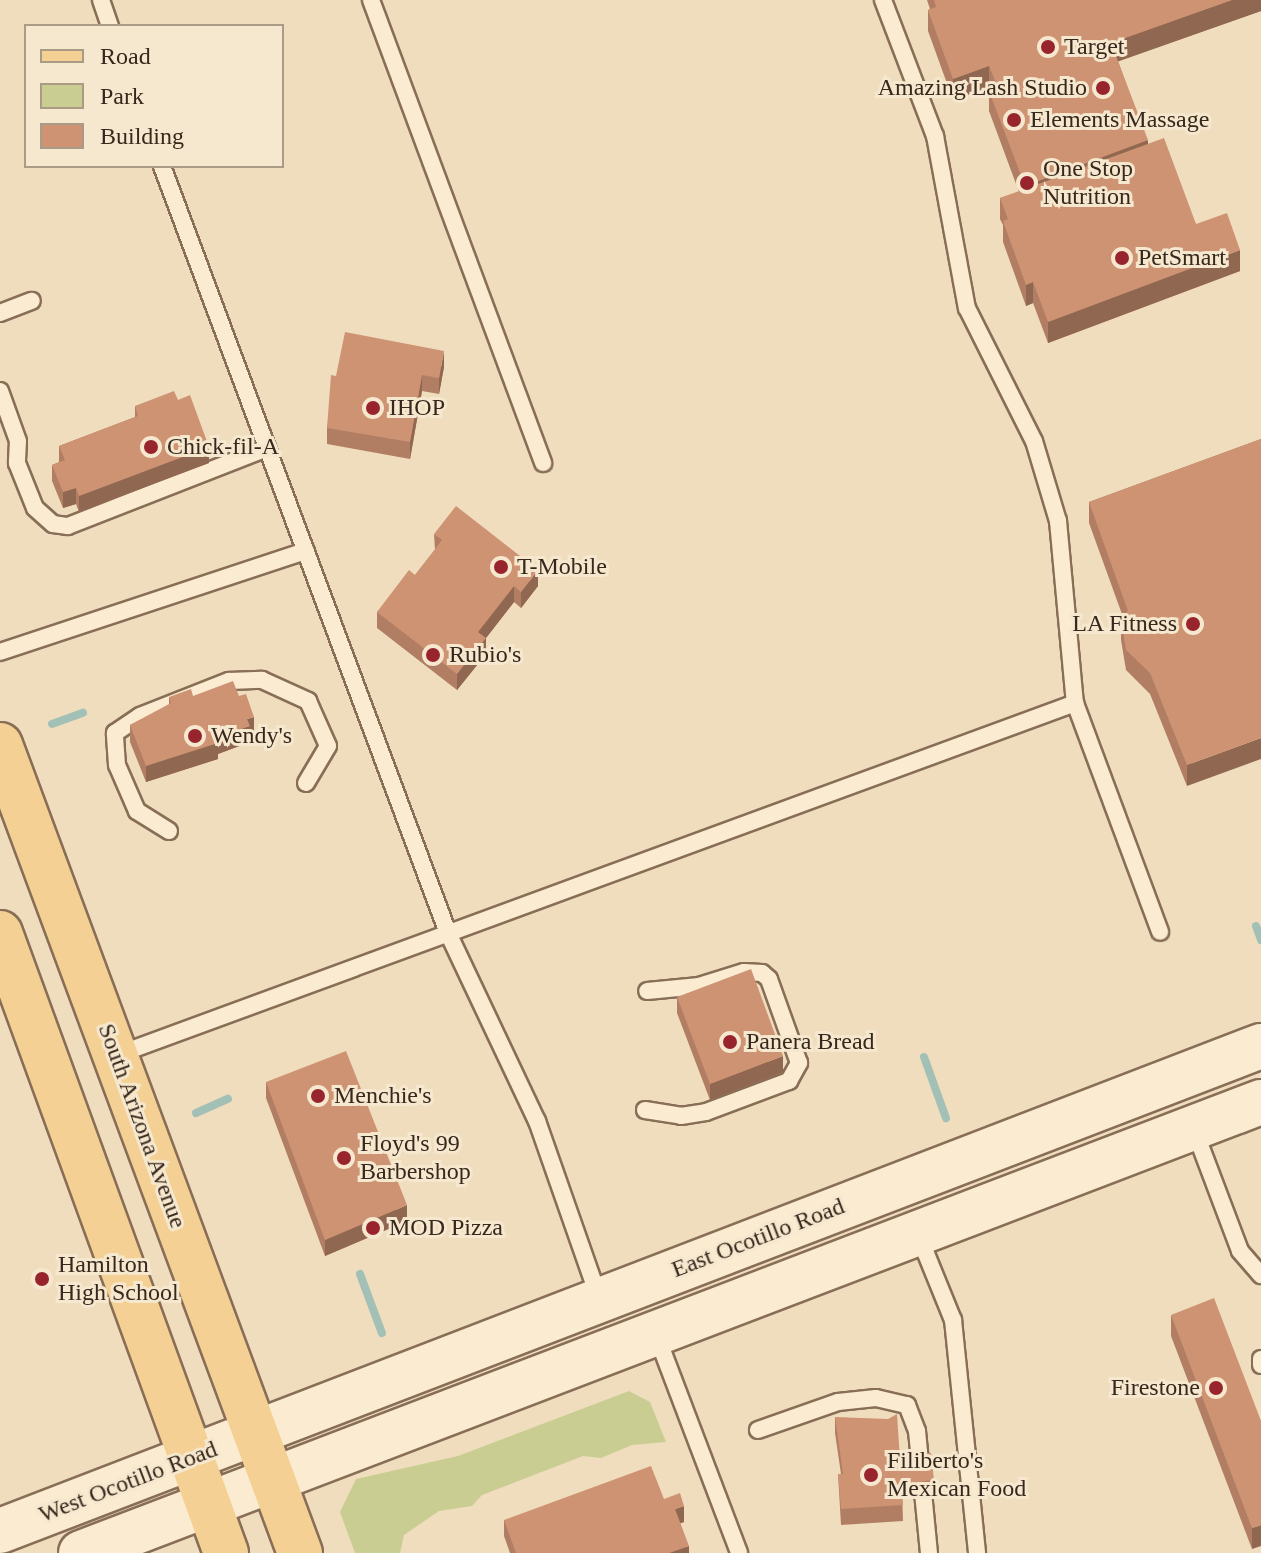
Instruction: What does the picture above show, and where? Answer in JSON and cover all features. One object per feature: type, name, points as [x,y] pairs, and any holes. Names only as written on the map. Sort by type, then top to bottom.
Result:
[{"type":"main road","name":"South Arizona Avenue","points":[[0,745],[300,1553]]},
{"type":"main road","points":[[0,933],[226,1553]]},
{"type":"main road","name":"East Ocotillo Road","points":[[255,1432],[1261,1046]]},
{"type":"main road","points":[[273,1480],[1261,1102]]},
{"type":"main road","points":[[899,1183],[917,1232]]},
{"type":"main road","name":"West Ocotillo Road","points":[[0,1531],[255,1432]]},
{"type":"main road","name":"West Ocotillo Road","points":[[81,1553],[273,1480]]},
{"type":"lane","points":[[101,0],[109,24]]},
{"type":"lane","points":[[371,0],[543,463]]},
{"type":"lane","points":[[883,0],[935,136],[967,308],[1034,441],[1058,521],[1075,703],[1160,932]]},
{"type":"lane","points":[[163,168],[448,933],[537,1121],[600,1299]]},
{"type":"lane","points":[[0,313],[32,301]]},
{"type":"lane","points":[[0,391],[18,441],[17,463],[35,508],[53,524],[68,526],[267,448]]},
{"type":"lane","points":[[0,652],[306,551]]},
{"type":"lane","points":[[169,831],[137,811],[117,765],[115,733],[140,716],[229,681],[262,680],[308,701],[328,746],[306,783]]},
{"type":"lane","points":[[115,1056],[1075,703]]},
{"type":"lane","points":[[645,1110],[681,1116],[706,1112],[789,1081],[799,1063],[769,979],[762,973],[744,972],[699,986],[647,991]]},
{"type":"lane","points":[[1193,1128],[1240,1251],[1261,1275]]},
{"type":"lane","points":[[917,1232],[953,1320],[977,1553]]},
{"type":"lane","points":[[655,1333],[739,1553]]},
{"type":"lane","points":[[758,1430],[838,1402],[876,1398],[907,1405],[917,1431],[929,1553]]},
{"type":"green space","points":[[629,1391],[650,1402],[666,1442],[632,1445],[601,1458],[583,1456],[482,1495],[472,1506],[439,1511],[404,1535],[400,1553],[355,1553],[340,1512],[356,1479],[458,1456]]},
{"type":"building","name":"Target","points":[[934,0],[1232,0],[1111,43],[1148,140],[1025,186],[989,91],[998,88],[989,66],[953,79],[928,10],[936,7]]},
{"type":"building","name":"PetSmart","points":[[1164,138],[1196,224],[1227,213],[1240,250],[1048,322],[1033,282],[1026,285],[1003,221],[1008,219],[1000,198]]},
{"type":"building","name":"IHOP","points":[[345,332],[444,351],[439,378],[422,375],[410,442],[327,428],[331,375],[336,376]]},
{"type":"building","name":"Chick-fil-A","points":[[174,391],[178,400],[190,395],[209,447],[79,496],[76,488],[63,492],[52,465],[65,460],[59,446],[138,416],[135,406]]},
{"type":"building","name":"LA Fitness","points":[[1261,439],[1261,738],[1187,765],[1150,673],[1126,650],[1121,619],[1128,611],[1089,502]]},
{"type":"building","points":[[456,506],[538,570],[521,592],[514,586],[478,632],[486,638],[457,674],[377,612],[409,570],[415,575],[442,540],[434,534]]},
{"type":"building","points":[[233,681],[239,696],[246,694],[254,717],[247,719],[250,726],[216,738],[218,743],[146,766],[130,725],[171,703],[169,697],[191,689],[193,696]]},
{"type":"building","name":"Panera Bread","points":[[751,969],[783,1056],[710,1084],[677,997]]},
{"type":"building","points":[[346,1051],[407,1205],[325,1240],[266,1082]]},
{"type":"building","name":"Firestone","points":[[1214,1298],[1261,1421],[1261,1525],[1252,1528],[1171,1315]]},
{"type":"building","name":"Filiberto's Mexican Food","points":[[897,1414],[903,1505],[841,1509],[838,1474],[843,1474],[835,1417],[888,1419]]},
{"type":"building","points":[[931,1453],[934,1480],[902,1484],[900,1456]]},
{"type":"building","points":[[651,1466],[664,1499],[680,1493],[684,1506],[675,1509],[689,1546],[669,1553],[516,1553],[504,1520]]},
{"type":"waterway","points":[[52,724],[83,713]]},
{"type":"waterway","points":[[1256,926],[1261,940]]},
{"type":"waterway","points":[[924,1057],[946,1118]]},
{"type":"waterway","points":[[196,1113],[228,1099]]},
{"type":"waterway","points":[[360,1274],[382,1333]]},
{"type":"place","name":"Target","points":[[1048,47]]},
{"type":"place","name":"Amazing Lash Studio","points":[[1103,88]]},
{"type":"place","name":"Elements Massage","points":[[1014,120]]},
{"type":"place","name":"One Stop Nutrition","points":[[1027,183]]},
{"type":"place","name":"PetSmart","points":[[1122,258]]},
{"type":"place","name":"IHOP","points":[[373,408]]},
{"type":"place","name":"Chick-fil-A","points":[[151,447]]},
{"type":"place","name":"T-Mobile","points":[[501,567]]},
{"type":"place","name":"LA Fitness","points":[[1193,624]]},
{"type":"place","name":"Rubio's","points":[[433,655]]},
{"type":"place","name":"Wendy's","points":[[195,736]]},
{"type":"place","name":"Panera Bread","points":[[730,1042]]},
{"type":"place","name":"Menchie's","points":[[318,1096]]},
{"type":"place","name":"Floyd's 99 Barbershop","points":[[344,1158]]},
{"type":"place","name":"MOD Pizza","points":[[373,1228]]},
{"type":"place","name":"Hamilton High School","points":[[42,1279]]},
{"type":"place","name":"Firestone","points":[[1216,1388]]},
{"type":"place","name":"Filiberto's Mexican Food","points":[[871,1475]]}]
